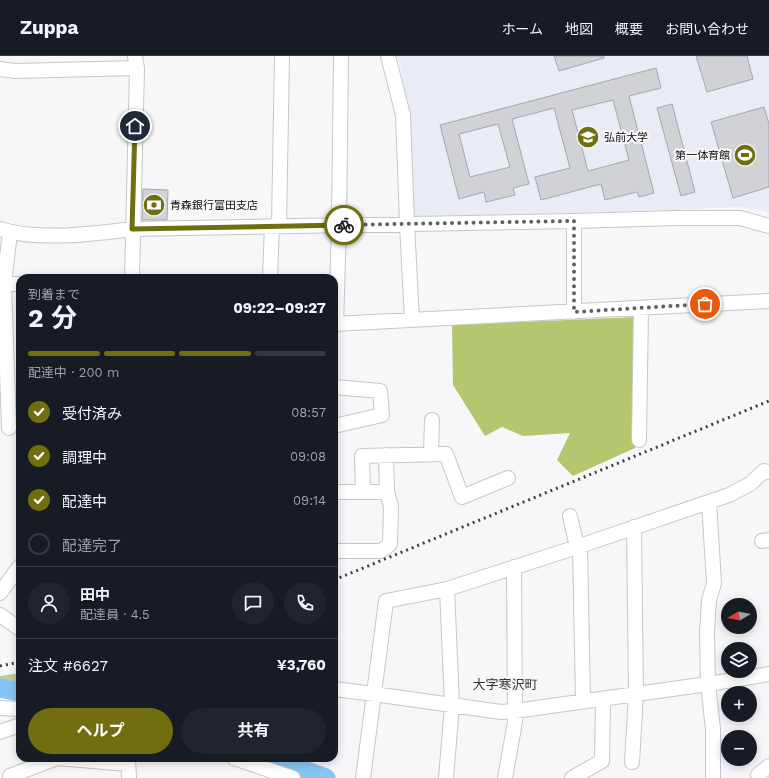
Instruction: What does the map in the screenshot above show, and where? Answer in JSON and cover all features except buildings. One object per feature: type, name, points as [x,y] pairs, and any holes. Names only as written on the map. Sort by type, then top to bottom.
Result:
[{"type":"street","points":[[270,274],[276,226],[282,56]]},
{"type":"street","points":[[337,274],[341,56]]},
{"type":"street","points":[[388,56],[403,115],[412,320]]},
{"type":"street","points":[[0,69],[15,71],[136,62],[132,274]]},
{"type":"street","points":[[10,428],[4,363],[5,231],[37,235],[92,234],[132,229],[676,218],[740,218],[769,226]]},
{"type":"street","points":[[574,221],[574,312]]},
{"type":"street","points":[[4,284],[16,284]]},
{"type":"street","points":[[338,324],[769,301]]},
{"type":"street","points":[[639,440],[641,308]]},
{"type":"street","points":[[338,387],[380,391],[382,415],[338,425]]},
{"type":"street","points":[[431,454],[432,420]]},
{"type":"street","points":[[363,491],[362,456],[446,454],[462,497],[508,478]]},
{"type":"street","points":[[338,551],[381,551],[390,544],[391,506],[387,492],[386,455]]},
{"type":"street","points":[[363,778],[386,601],[447,589],[578,547],[730,495],[750,484],[764,472],[769,472]]},
{"type":"street","points":[[338,492],[387,492]]},
{"type":"street","points":[[709,502],[714,583],[709,600],[707,632],[708,684],[713,729],[713,778]]},
{"type":"street","points":[[570,516],[578,547],[583,701]]},
{"type":"street","points":[[632,762],[636,694],[634,527]]},
{"type":"street","points":[[505,778],[515,722],[514,567]]},
{"type":"street","points":[[0,593],[16,571]]},
{"type":"street","points":[[446,778],[452,705],[447,589]]},
{"type":"street","points":[[0,615],[16,626]]},
{"type":"street","points":[[338,690],[501,712],[603,699],[769,674]]},
{"type":"street","points":[[572,778],[602,761],[603,699]]},
{"type":"street","points":[[0,708],[16,709]]},
{"type":"street","points":[[0,732],[16,726]]},
{"type":"street","points":[[10,776],[47,762]]},
{"type":"street","points":[[128,762],[130,778]]},
{"type":"street","points":[[246,762],[293,778]]},
{"type":"street","points":[[759,778],[758,775],[769,766]]},
{"type":"shaded area","name":"弘前大学","points":[[397,56],[769,56],[769,212],[742,207],[413,220],[401,68]]},
{"type":"green space","points":[[637,317],[635,448],[573,476],[557,460],[570,433],[523,436],[502,427],[485,436],[453,385],[452,325]]},
{"type":"green space","points":[[16,674],[16,686],[0,685],[0,676]]},
{"type":"waterway","points":[[0,688],[16,691]]},
{"type":"waterway","points":[[282,762],[326,778]]},
{"type":"railway","points":[[338,578],[769,401]]},
{"type":"railway","points":[[0,666],[16,663]]},
{"type":"way so far","points":[[344,225],[574,221],[574,312],[705,304]]},
{"type":"place","name":"弘前大学","points":[[588,137]]},
{"type":"place","name":"第一体育館","points":[[745,155]]},
{"type":"place","name":"青森銀行富田支店","points":[[154,205]]},
{"type":"district","name":"大字寒沢町","points":[[505,684]]},
{"type":"route","points":[[135,126],[132,229],[344,225]]}]
